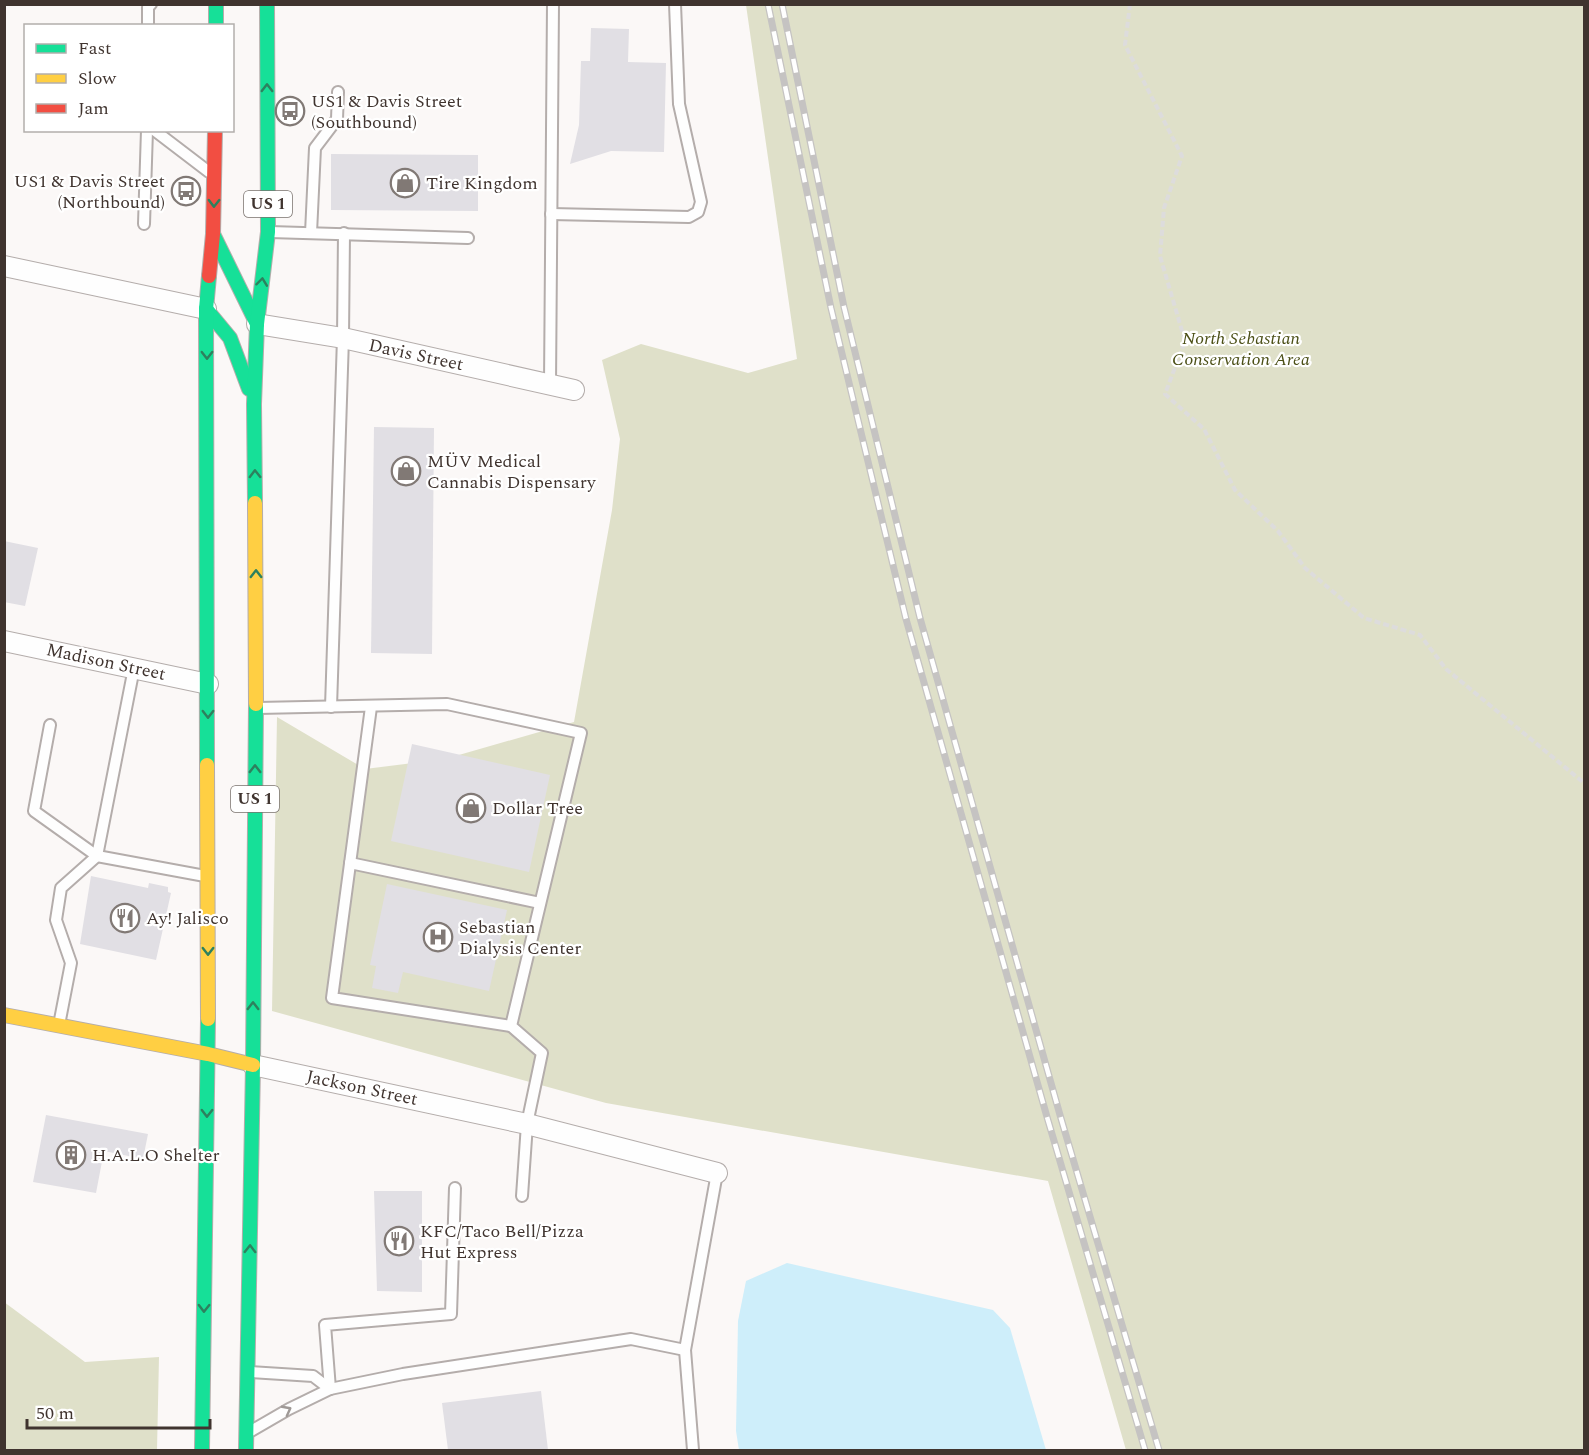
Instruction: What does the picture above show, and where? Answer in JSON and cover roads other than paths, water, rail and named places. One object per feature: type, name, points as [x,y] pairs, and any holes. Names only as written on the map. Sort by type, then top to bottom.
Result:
[{"type":"main road","points":[[216,4],[216,24]]},
{"type":"main road","name":"US 1","points":[[246,1450],[253,1065],[256,708],[254,404],[257,324],[268,232],[267,4]]},
{"type":"main road","name":"US 1","points":[[202,1450],[208,1054],[206,309],[213,234],[215,132]]},
{"type":"main road","points":[[213,234],[257,324]]},
{"type":"main road","points":[[206,309],[230,338],[254,404]]},
{"type":"main road","name":"Jackson Street","points":[[4,1015],[208,1054],[253,1065]]},
{"type":"street","points":[[4,266],[206,309]]},
{"type":"street","name":"Davis Street","points":[[257,324],[343,338],[574,390]]},
{"type":"street","name":"Madison Street","points":[[4,641],[208,684]]},
{"type":"street","name":"Jackson Street","points":[[253,1065],[527,1124],[717,1173]]},
{"type":"lane","points":[[148,24],[148,7],[151,4]]},
{"type":"lane","points":[[550,384],[553,4]]},
{"type":"lane","points":[[551,214],[689,217],[698,212],[701,202],[679,104],[675,4]]},
{"type":"lane","points":[[311,233],[315,148],[337,119],[338,92]]},
{"type":"lane","points":[[144,224],[147,132]]},
{"type":"lane","points":[[157,132],[214,176]]},
{"type":"lane","points":[[268,232],[468,238]]},
{"type":"lane","points":[[331,707],[343,338],[344,233]]},
{"type":"lane","points":[[59,1026],[71,963],[56,920],[61,888],[98,856],[134,668]]},
{"type":"lane","points":[[256,708],[447,704],[581,733],[511,1026]]},
{"type":"lane","points":[[371,707],[332,998],[511,1026],[542,1053],[527,1124],[522,1196]]},
{"type":"lane","points":[[50,725],[34,811],[98,856],[208,877]]},
{"type":"lane","points":[[350,863],[540,903]]},
{"type":"lane","points":[[693,1450],[685,1350],[717,1173]]},
{"type":"lane","points":[[330,1389],[325,1325],[450,1314],[455,1188]]},
{"type":"lane","points":[[246,1434],[288,1409],[330,1389],[403,1374],[631,1340],[685,1350]]},
{"type":"lane","points":[[248,1372],[313,1376],[330,1389]]},
{"type":"water","points":[[787,1263],[993,1310],[1010,1328],[1046,1450],[739,1450],[736,1431],[738,1321],[746,1281]]},
{"type":"railway","points":[[768,4],[831,308],[906,619],[1047,1117],[1145,1450]]},
{"type":"railway","points":[[782,4],[844,307],[920,618],[1060,1115],[1159,1450]]},
{"type":"place","name":"US1 & Davis Street (Southbound)","points":[[290,111]]},
{"type":"place","name":"Tire Kingdom","points":[[405,183]]},
{"type":"place","name":"US1 & Davis Street (Northbound)","points":[[186,191]]},
{"type":"place","name":"MÜV Medical Cannabis Dispensary","points":[[406,471]]},
{"type":"place","name":"Dollar Tree","points":[[471,808]]},
{"type":"place","name":"Ay! Jalisco","points":[[125,918]]},
{"type":"place","name":"Sebastian Dialysis Center","points":[[438,937]]},
{"type":"place","name":"H.A.L.O Shelter","points":[[71,1155]]},
{"type":"place","name":"KFC/Taco Bell/Pizza Hut Express","points":[[399,1241]]},
{"type":"park label","name":"North Sebastian Conservation Area","points":[[1241,348]]}]
